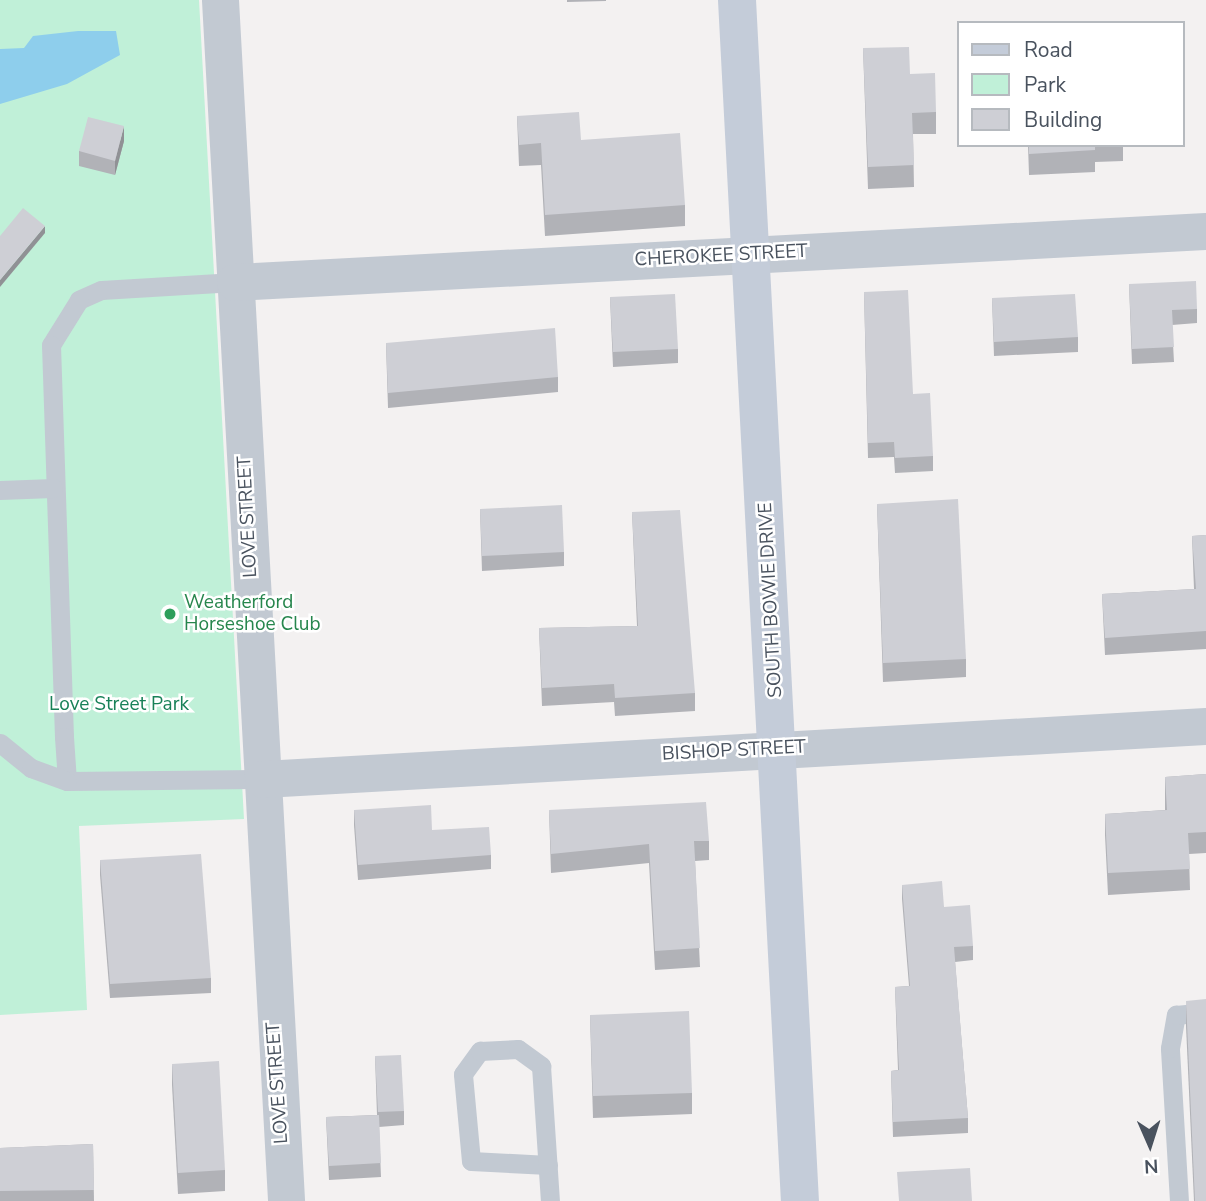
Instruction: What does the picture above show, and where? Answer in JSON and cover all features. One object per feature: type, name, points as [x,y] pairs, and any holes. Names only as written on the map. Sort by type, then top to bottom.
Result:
[{"type":"street","name":"LOVE STREET","points":[[220,0],[286,1201]]},
{"type":"street","name":"SOUTH BOWIE DRIVE","points":[[737,0],[779,748],[800,1201]]},
{"type":"street","name":"CHEROKEE STREET","points":[[235,282],[1206,231]]},
{"type":"street","name":"BISHOP STREET","points":[[263,779],[1206,726]]},
{"type":"lane","points":[[67,781],[53,488],[51,345],[79,300],[127,286],[235,282]]},
{"type":"lane","points":[[0,489],[53,488]]},
{"type":"lane","points":[[0,743],[31,768],[67,781],[263,779]]},
{"type":"lane","points":[[1179,1201],[1170,1048],[1176,1015],[1206,1012]]},
{"type":"lane","points":[[548,1165],[471,1161],[463,1074],[480,1051],[518,1049],[535,1056],[548,1165],[550,1201]]},
{"type":"green space","name":"Love Street Park","points":[[0,0],[199,0],[244,819],[79,826],[87,1010],[0,1015]]},
{"type":"water","points":[[78,31],[116,31],[120,55],[67,84],[0,104],[0,49],[24,48],[33,36]]},
{"type":"building","points":[[909,47],[910,74],[935,73],[936,112],[912,113],[914,165],[868,167],[863,48]]},
{"type":"building","points":[[579,112],[581,140],[680,133],[685,205],[545,215],[541,143],[519,145],[517,116]]},
{"type":"building","points":[[88,117],[124,126],[115,161],[79,151]]},
{"type":"building","points":[[1029,147],[1095,147],[1095,150],[1029,154]]},
{"type":"building","points":[[23,208],[45,226],[0,280],[0,236]]},
{"type":"building","points":[[1196,281],[1197,309],[1172,310],[1174,347],[1132,349],[1129,284]]},
{"type":"building","points":[[908,290],[913,394],[930,393],[933,456],[895,458],[894,442],[868,443],[864,292]]},
{"type":"building","points":[[675,294],[678,349],[613,352],[610,297]]},
{"type":"building","points":[[1075,294],[1078,337],[994,342],[992,298]]},
{"type":"building","points":[[555,328],[558,377],[388,393],[386,343]]},
{"type":"building","points":[[958,499],[966,659],[883,663],[877,504]]},
{"type":"building","points":[[562,505],[564,552],[482,556],[480,509]]},
{"type":"building","points":[[680,510],[695,693],[615,698],[614,684],[542,688],[539,628],[638,626],[632,512]]},
{"type":"building","points":[[1206,535],[1206,631],[1105,638],[1102,594],[1196,589],[1192,536]]},
{"type":"building","points":[[1206,774],[1206,832],[1188,833],[1190,869],[1108,873],[1105,814],[1167,810],[1165,777]]},
{"type":"building","points":[[706,802],[709,841],[694,841],[700,948],[655,951],[649,844],[551,854],[549,810]]},
{"type":"building","points":[[431,805],[432,830],[489,827],[491,855],[358,865],[354,810]]},
{"type":"building","points":[[201,854],[211,978],[110,984],[100,860]]},
{"type":"building","points":[[942,881],[944,907],[970,905],[973,946],[954,947],[968,1118],[893,1122],[891,1071],[899,1070],[895,987],[910,986],[902,885]]},
{"type":"building","points":[[1206,999],[1206,1201],[1195,1201],[1186,1001]]},
{"type":"building","points":[[689,1011],[692,1093],[593,1096],[590,1015]]},
{"type":"building","points":[[401,1055],[404,1111],[378,1112],[375,1056]]},
{"type":"building","points":[[219,1061],[225,1170],[178,1173],[172,1064]]},
{"type":"building","points":[[379,1115],[381,1163],[329,1166],[326,1117]]},
{"type":"building","points":[[93,1144],[94,1190],[0,1191],[0,1148]]},
{"type":"building","points":[[970,1168],[972,1201],[899,1201],[897,1172]]},
{"type":"place","name":"Weatherford Horseshoe Club","points":[[170,614]]}]
